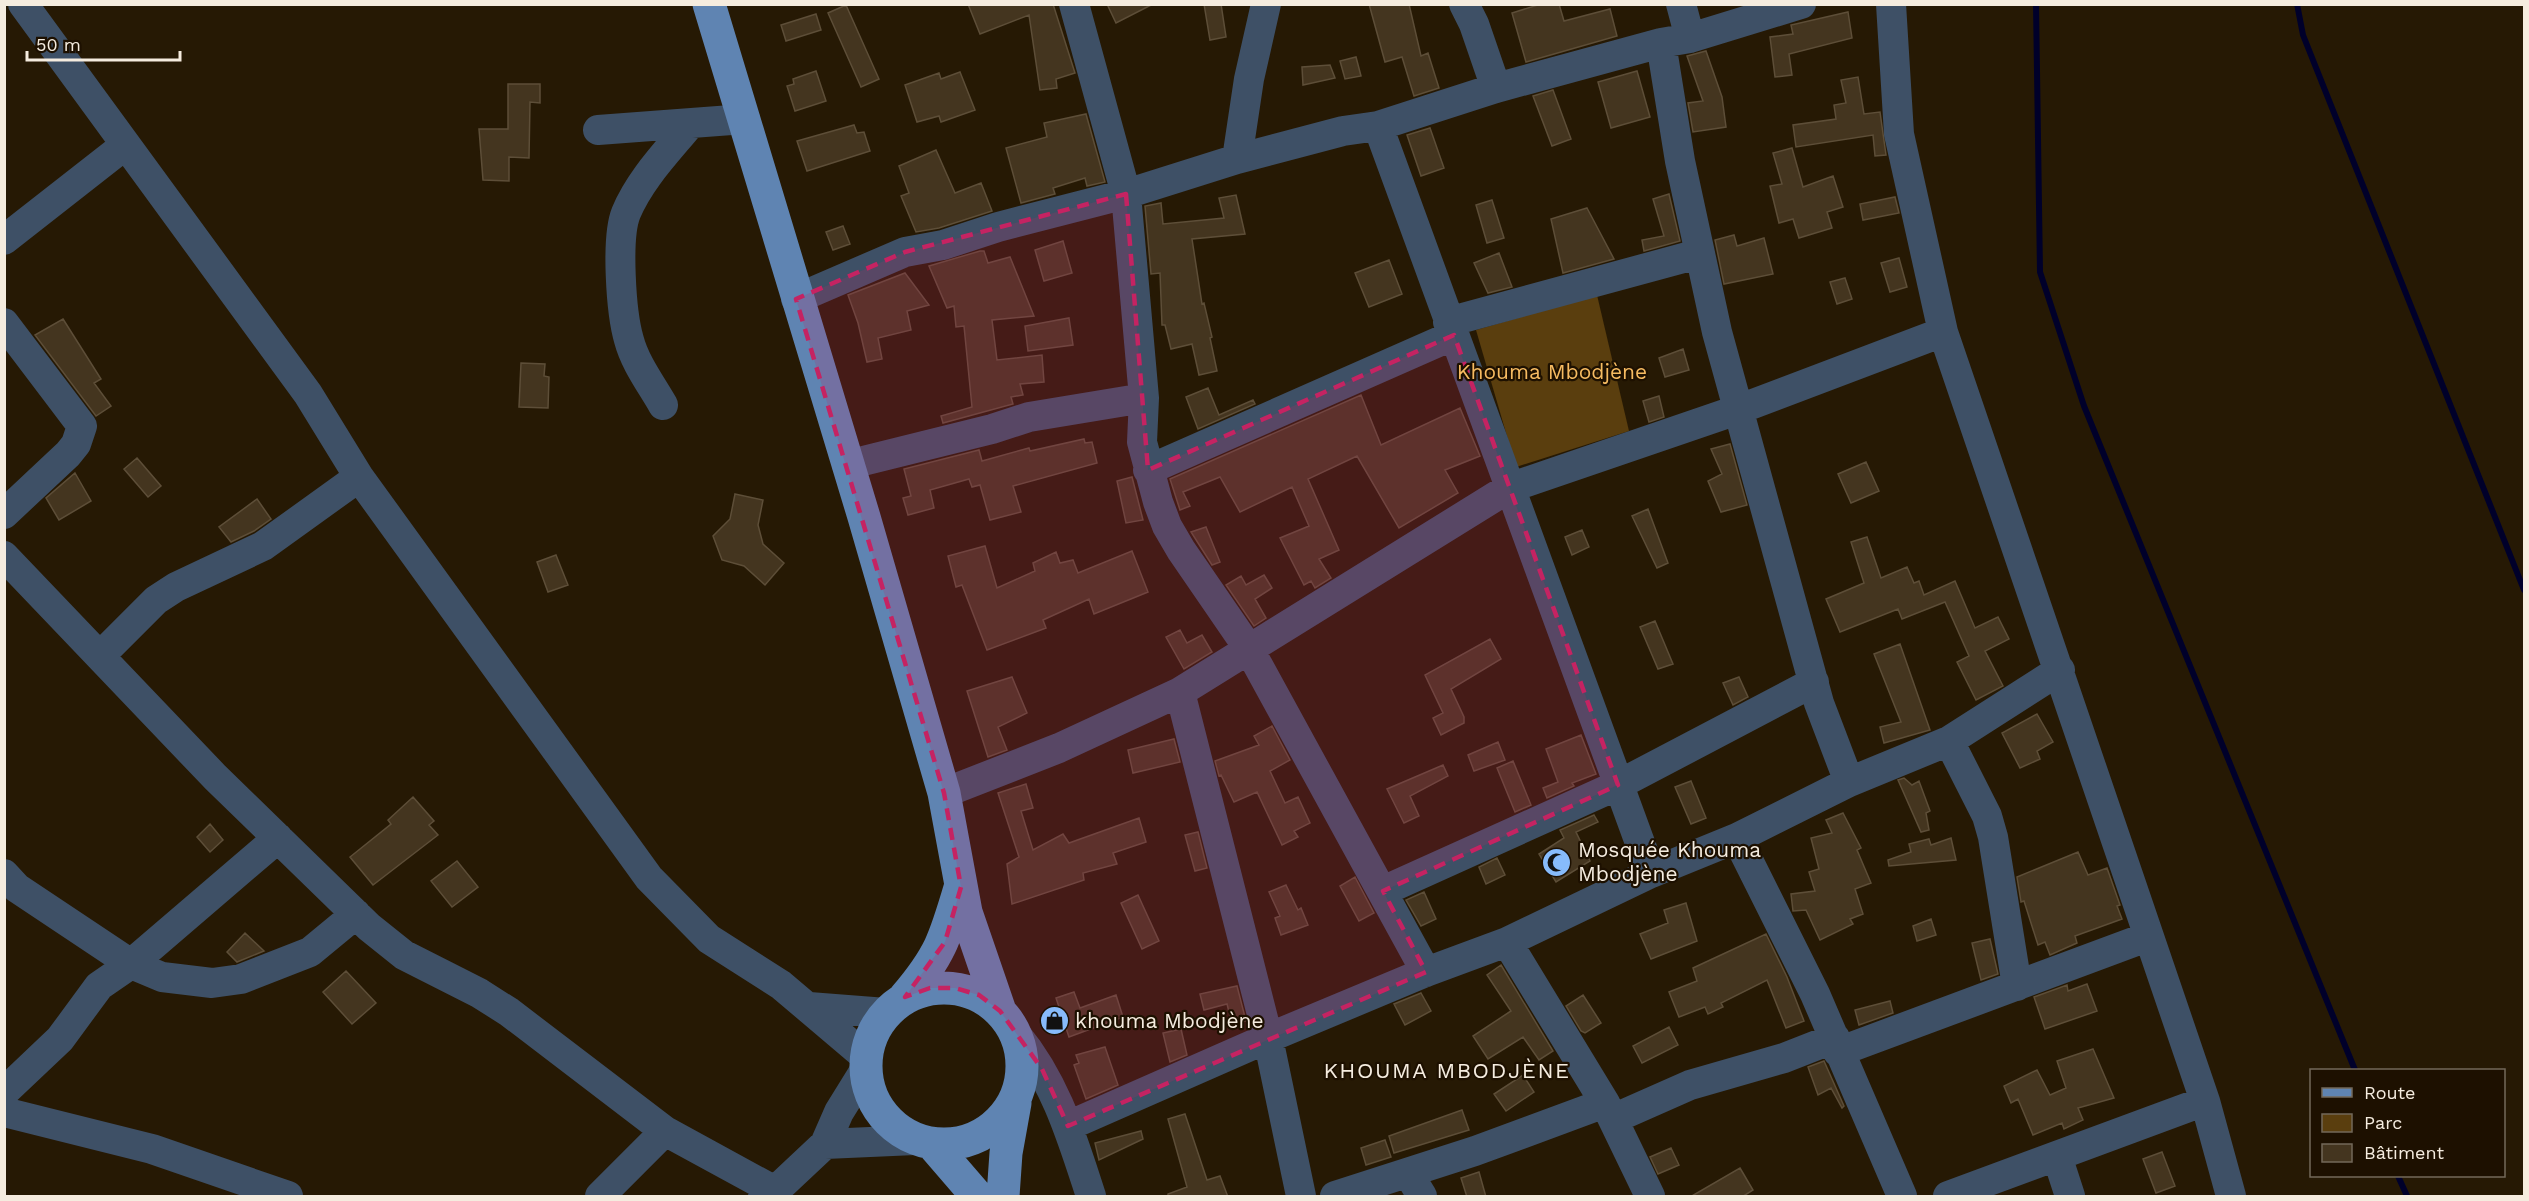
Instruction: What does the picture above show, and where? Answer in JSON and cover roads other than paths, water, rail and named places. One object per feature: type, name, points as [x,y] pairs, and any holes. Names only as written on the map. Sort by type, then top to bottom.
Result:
[{"type":"main road","points":[[709,4],[944,793],[961,887],[977,949],[1022,1056],[1022,1080],[1015,1102],[1006,1153],[1003,1197]]},
{"type":"main road","points":[[961,887],[937,958],[872,1033],[866,1064],[870,1092],[880,1112],[896,1129],[924,1142],[977,1197]]},
{"type":"main road","points":[[896,1005],[930,988],[955,988],[979,995],[1008,1022]]},
{"type":"main road","points":[[924,1142],[966,1142],[995,1127],[1015,1102]]},
{"type":"street","points":[[4,556],[215,777],[356,914],[404,955],[479,993],[509,1012],[665,1131],[769,1194],[825,1144],[839,1112],[866,1064],[809,1007],[762,971],[709,939],[650,879],[359,477],[308,393],[124,146],[23,4]]},
{"type":"street","points":[[1074,4],[1126,194],[1144,398],[1142,442],[1148,470],[1167,526],[1249,649],[1426,972]]},
{"type":"street","points":[[1237,159],[1249,79],[1266,4]]},
{"type":"street","points":[[1464,4],[1474,24],[1496,88]]},
{"type":"street","points":[[1681,4],[1690,38]]},
{"type":"street","points":[[796,299],[905,252],[943,245],[998,227],[1126,194],[1237,159],[1343,131],[1378,126],[1496,88],[1660,43],[1690,38],[1801,4]]},
{"type":"street","points":[[1891,4],[1899,134],[1943,332],[2003,515],[2060,670],[2147,938],[2205,1101],[2231,1197]]},
{"type":"street","points":[[1660,43],[1698,254],[1737,410],[1819,703],[1849,782]]},
{"type":"street","points":[[598,130],[745,119]]},
{"type":"street","points":[[663,405],[629,340],[624,314],[621,231],[626,213],[653,168],[690,124]]},
{"type":"street","points":[[1378,126],[1651,873]]},
{"type":"street","points":[[4,240],[124,146]]},
{"type":"street","points":[[1148,470],[1451,328],[1698,254]]},
{"type":"street","points":[[4,323],[82,426],[76,444],[68,454],[4,514]]},
{"type":"street","points":[[944,793],[1059,748],[1180,692],[1509,488],[1737,410],[1943,332]]},
{"type":"street","points":[[847,465],[992,429],[1029,417],[1144,398]]},
{"type":"street","points":[[100,656],[156,600],[176,587],[263,546],[359,477]]},
{"type":"street","points":[[1068,1126],[1268,1038],[1426,972],[1507,942],[1651,873],[1737,838],[1849,782],[1949,741],[2060,670]]},
{"type":"street","points":[[1383,891],[1618,785],[1814,682]]},
{"type":"street","points":[[1180,692],[1268,1038],[1301,1197]]},
{"type":"street","points":[[1949,741],[1987,816],[1993,837],[2017,986]]},
{"type":"street","points":[[4,1092],[60,1039],[99,986],[132,964],[278,838]]},
{"type":"street","points":[[1737,838],[1836,1045],[1902,1197]]},
{"type":"street","points":[[4,874],[16,888],[132,964],[162,976],[212,983],[241,979],[310,952],[356,914]]},
{"type":"street","points":[[1335,1197],[1415,1185],[1516,1137],[1690,1085],[1836,1045],[2017,986],[2147,938]]},
{"type":"street","points":[[1507,942],[1609,1111],[1650,1197]]},
{"type":"street","points":[[809,1007],[896,1005]]},
{"type":"street","points":[[1008,1022],[1042,1069],[1068,1126],[1091,1197]]},
{"type":"street","points":[[1950,1196],[2205,1101]]},
{"type":"street","points":[[4,1112],[152,1149],[288,1197]]},
{"type":"street","points":[[600,1197],[665,1131]]},
{"type":"street","points":[[825,1144],[924,1142]]},
{"type":"street","points":[[2056,1156],[2070,1197]]},
{"type":"waterway","points":[[2036,4],[2040,272],[2084,406],[2355,1069]]},
{"type":"waterway","points":[[2297,4],[2303,35],[2524,590]]},
{"type":"waterway","points":[[2398,1177],[2407,1196]]},
{"type":"place","name":"Mosquée Khouma Mbodjène","points":[[1557,862]]},
{"type":"place","name":"khouma Mbodjène","points":[[1054,1021]]},
{"type":"district","name":"KHOUMA MBODJÈNE","points":[[1447,1070]]},
{"type":"park label","name":"Khouma Mbodjène","points":[[1552,372]]}]
